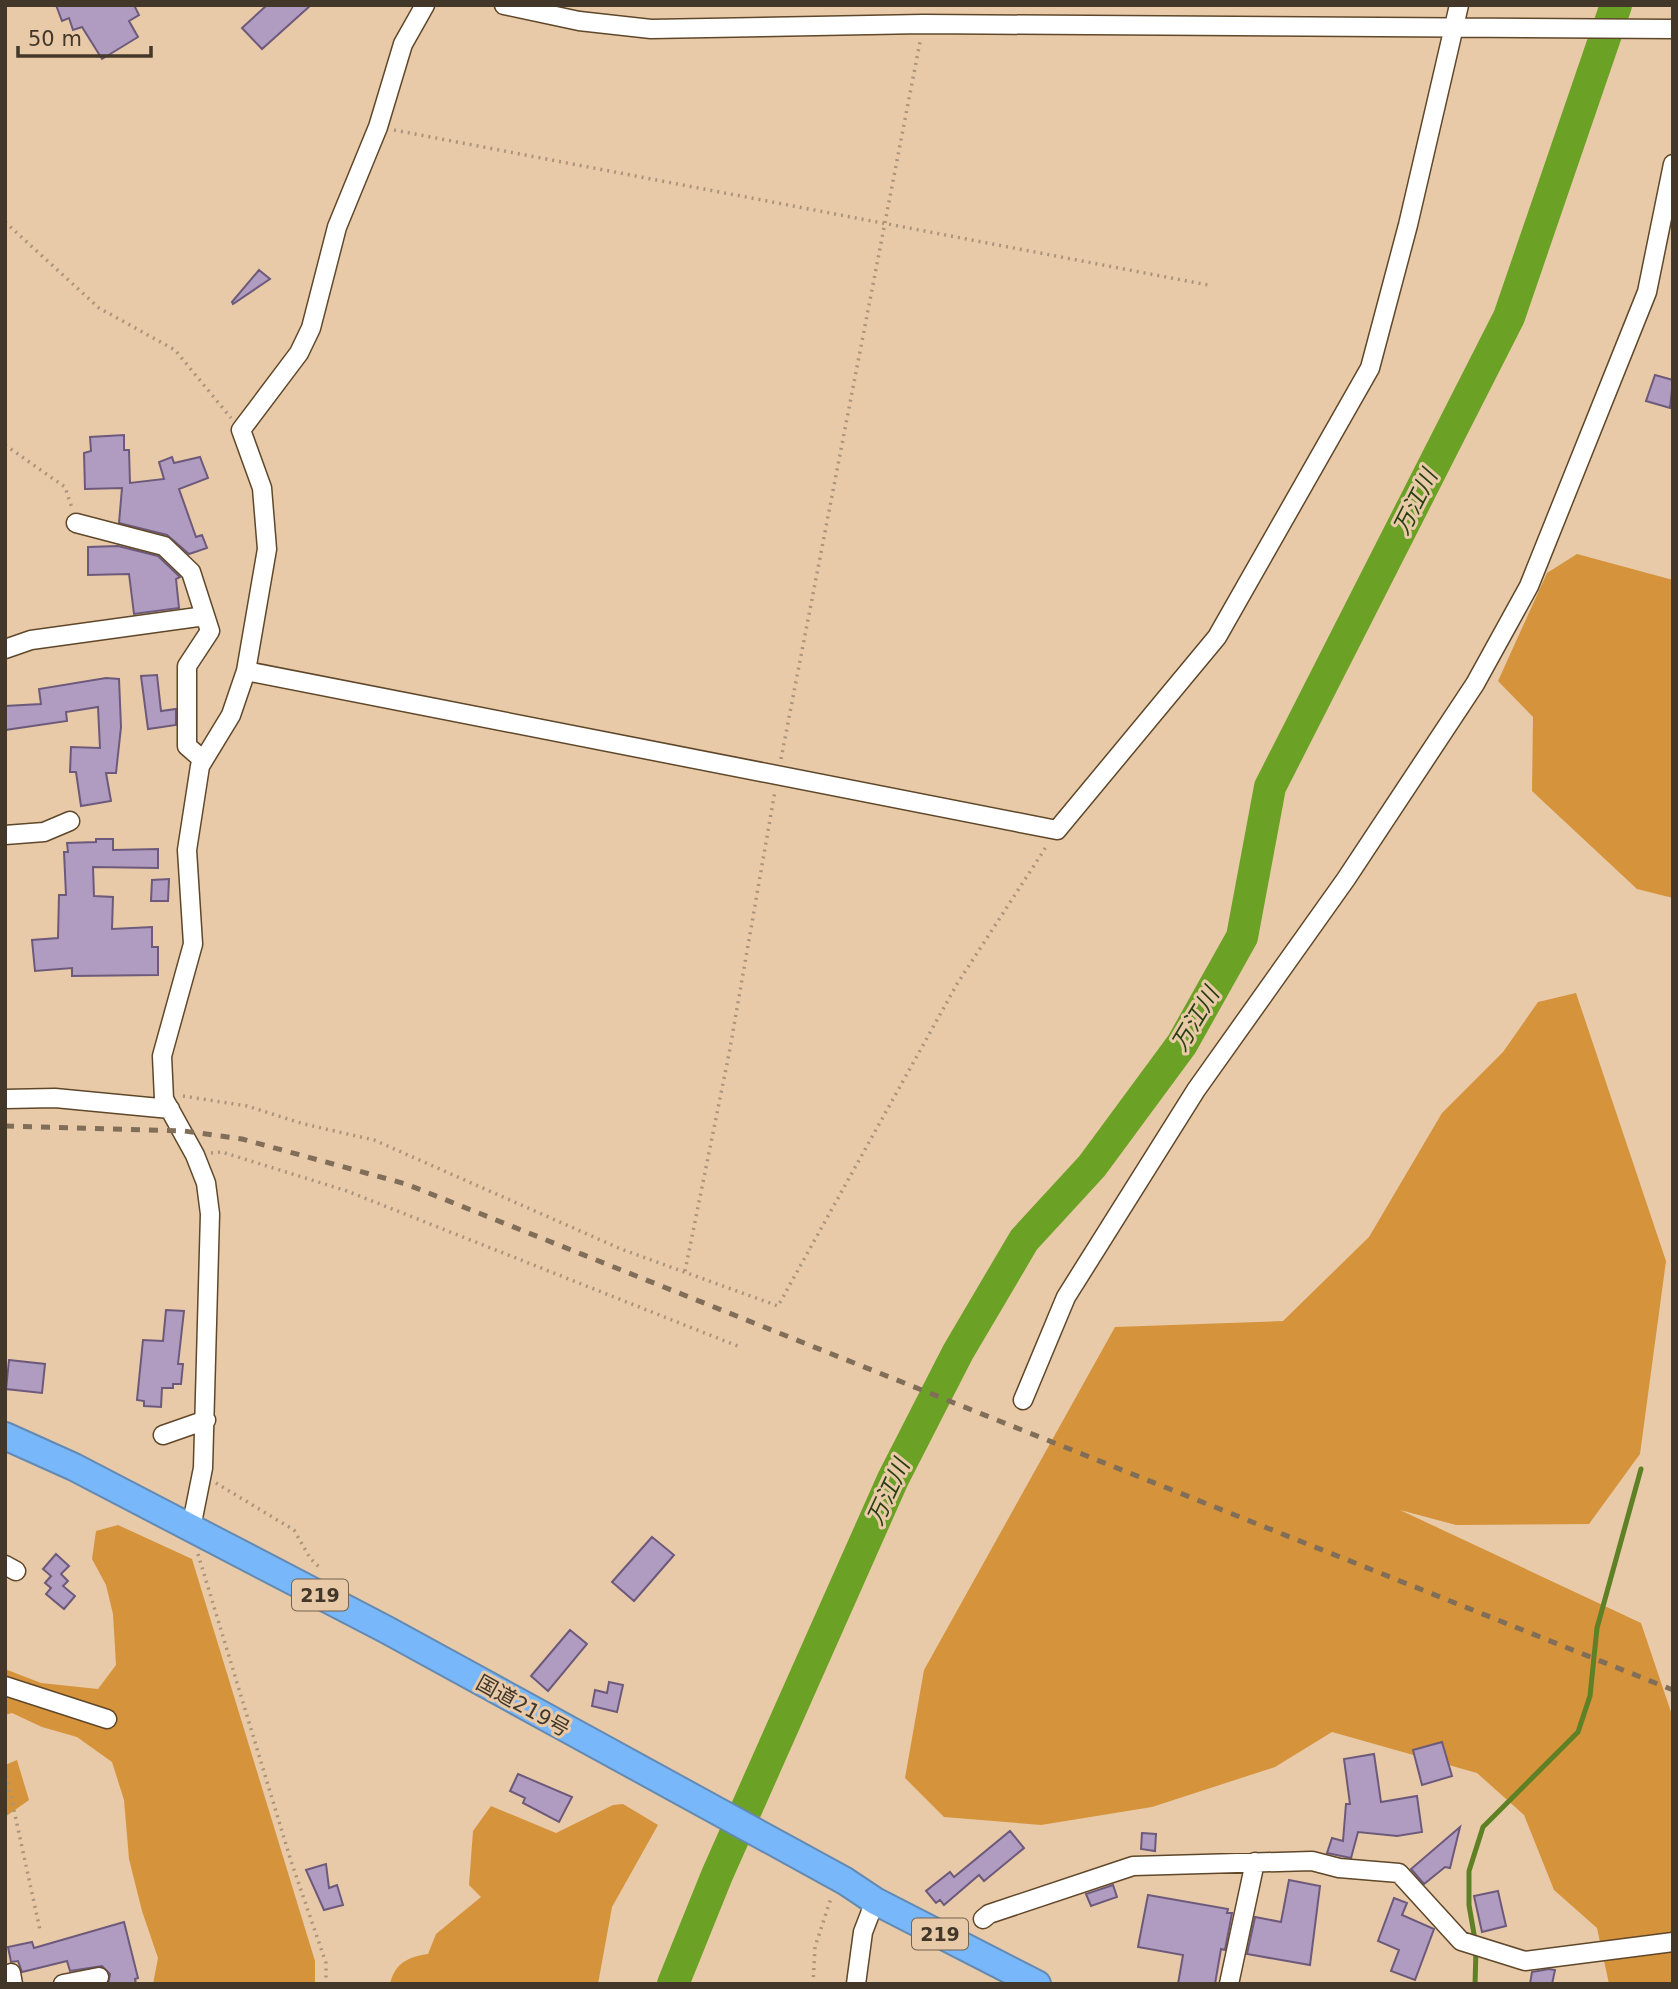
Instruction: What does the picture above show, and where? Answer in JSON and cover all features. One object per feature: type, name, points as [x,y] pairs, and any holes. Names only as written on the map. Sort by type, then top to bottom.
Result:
[{"type":"highway","name":"国道219号","points":[[5,1436],[74,1466],[387,1630],[845,1881],[875,1901],[1037,1984]]},
{"type":"street","points":[[191,1528],[202,1476],[206,1420],[210,1214],[206,1183],[195,1155],[167,1104],[162,1056],[193,944],[187,850],[200,765],[230,715],[246,671],[267,549],[262,488],[241,430],[299,353],[311,328],[337,227],[378,127],[403,44],[425,5]]},
{"type":"street","points":[[504,5],[579,21],[651,29],[923,24],[1673,29]]},
{"type":"street","points":[[246,671],[1057,830],[1217,637],[1370,368],[1458,26],[1459,5]]},
{"type":"street","points":[[1023,1400],[1066,1297],[1080,1273],[1196,1090],[1346,879],[1467,696],[1529,586],[1647,292],[1673,164]]},
{"type":"street","points":[[76,523],[164,545],[191,572],[209,631],[187,666],[187,746],[203,760]]},
{"type":"street","points":[[5,649],[31,640],[205,616]]},
{"type":"street","points":[[5,835],[44,832],[69,821]]},
{"type":"street","points":[[5,1099],[55,1098],[167,1104]]},
{"type":"street","points":[[163,1435],[206,1420]]},
{"type":"street","points":[[5,1686],[107,1718]]},
{"type":"street","points":[[983,1919],[989,1914],[1133,1866],[1312,1861],[1339,1868],[1399,1873],[1461,1941],[1525,1961],[1673,1942]]},
{"type":"street","points":[[1229,1984],[1255,1862]]},
{"type":"street","points":[[856,1984],[863,1932],[875,1901]]},
{"type":"street","points":[[63,1984],[99,1976]]},
{"type":"path","points":[[685,1271],[729,1054],[778,776],[923,24]]},
{"type":"path","points":[[378,127],[1208,285]]},
{"type":"path","points":[[5,222],[99,308],[175,350],[241,430]]},
{"type":"path","points":[[5,445],[65,487],[76,523]]},
{"type":"path","points":[[167,1104],[185,1096],[247,1106],[304,1124],[374,1140],[621,1249],[778,1306],[957,984],[1057,830]]},
{"type":"path","points":[[195,1155],[222,1152],[347,1191],[740,1347]]},
{"type":"path","points":[[202,1476],[294,1530],[310,1558],[332,1576]]},
{"type":"path","points":[[191,1528],[290,1861],[326,1963],[326,1984]]},
{"type":"path","points":[[5,1769],[40,1930]]},
{"type":"path","points":[[813,1984],[815,1947],[826,1910],[834,1892],[845,1881]]},
{"type":"shaded area","points":[[1577,554],[1673,580],[1673,898],[1637,889],[1532,791],[1533,717],[1498,681],[1547,573]]},
{"type":"shaded area","points":[[1576,993],[1666,1261],[1640,1454],[1589,1524],[1456,1525],[1400,1510],[1641,1623],[1673,1718],[1673,1984],[1609,1984],[1597,1928],[1554,1890],[1524,1815],[1477,1773],[1332,1732],[1275,1767],[1152,1807],[1041,1825],[944,1817],[905,1778],[924,1670],[1115,1327],[1283,1321],[1369,1237],[1442,1113],[1503,1052],[1538,1002]]},
{"type":"shaded area","points":[[118,1525],[192,1559],[315,1961],[315,1984],[153,1984],[158,1958],[142,1911],[129,1859],[124,1800],[112,1762],[77,1737],[42,1727],[12,1713],[5,1715],[5,1669],[41,1683],[98,1689],[116,1665],[113,1614],[106,1585],[92,1559],[96,1531]]},
{"type":"shaded area","points":[[17,1760],[29,1800],[5,1817],[5,1765]]},
{"type":"shaded area","points":[[623,1804],[658,1825],[612,1907],[598,1984],[390,1984],[395,1971],[403,1962],[428,1954],[436,1934],[481,1897],[469,1885],[473,1831],[491,1806],[556,1833],[613,1805]]},
{"type":"building","points":[[56,5],[134,5],[139,15],[129,21],[138,37],[102,59],[82,27],[73,30],[69,18],[62,21]]},
{"type":"building","points":[[267,5],[311,5],[262,49],[242,28]]},
{"type":"building","points":[[259,270],[270,279],[233,304],[232,302]]},
{"type":"building","points":[[1655,375],[1673,380],[1670,408],[1646,401]]},
{"type":"building","points":[[124,435],[124,450],[129,450],[130,483],[164,479],[159,462],[172,457],[174,463],[200,457],[208,478],[179,489],[196,537],[202,535],[207,548],[189,554],[167,535],[119,523],[122,488],[85,489],[84,453],[91,451],[90,437]]},
{"type":"building","points":[[118,546],[158,556],[180,577],[176,579],[179,608],[134,614],[129,574],[88,575],[88,547]]},
{"type":"building","points":[[157,675],[161,711],[176,709],[176,725],[148,729],[141,676]]},
{"type":"building","points":[[106,678],[119,679],[121,727],[116,773],[106,773],[111,801],[81,806],[76,772],[70,772],[71,747],[100,748],[98,707],[66,712],[67,721],[5,730],[5,706],[41,704],[39,689]]},
{"type":"building","points":[[96,839],[113,839],[113,850],[158,849],[158,868],[93,867],[94,896],[113,897],[112,929],[152,927],[152,947],[158,947],[158,975],[72,976],[72,968],[35,971],[32,940],[58,938],[59,895],[66,895],[64,852],[68,852],[67,843],[96,842]]},
{"type":"building","points":[[169,879],[168,901],[151,901],[152,880]]},
{"type":"building","points":[[166,1310],[184,1311],[178,1364],[183,1364],[181,1384],[173,1384],[173,1388],[162,1388],[161,1407],[144,1406],[144,1401],[137,1400],[143,1340],[163,1341]]},
{"type":"building","points":[[9,1360],[45,1364],[42,1393],[6,1389]]},
{"type":"building","points":[[652,1537],[674,1555],[634,1601],[612,1582]]},
{"type":"building","points":[[56,1554],[69,1566],[61,1574],[68,1581],[63,1586],[75,1596],[64,1609],[46,1594],[51,1588],[45,1583],[51,1576],[43,1569]]},
{"type":"building","points":[[570,1630],[587,1644],[548,1691],[531,1676]]},
{"type":"building","points":[[609,1682],[623,1685],[617,1712],[592,1706],[595,1690],[607,1693]]},
{"type":"building","points":[[1442,1742],[1452,1776],[1422,1785],[1413,1750]]},
{"type":"building","points":[[1374,1754],[1381,1802],[1417,1796],[1422,1832],[1397,1836],[1358,1832],[1351,1858],[1327,1853],[1332,1838],[1343,1841],[1346,1804],[1350,1804],[1344,1759]]},
{"type":"building","points":[[518,1774],[572,1797],[559,1822],[523,1803],[525,1798],[510,1791]]},
{"type":"building","points":[[1460,1827],[1450,1868],[1445,1867],[1424,1884],[1411,1869]]},
{"type":"building","points":[[1010,1831],[1024,1848],[984,1881],[979,1875],[944,1905],[940,1900],[936,1903],[926,1891],[950,1872],[954,1877]]},
{"type":"building","points":[[1142,1833],[1156,1834],[1155,1851],[1141,1849]]},
{"type":"building","points":[[326,1864],[329,1888],[337,1885],[343,1905],[324,1910],[306,1870]]},
{"type":"building","points":[[1289,1880],[1320,1886],[1310,1965],[1247,1954],[1255,1917],[1281,1922]]},
{"type":"building","points":[[1113,1885],[1117,1897],[1091,1906],[1086,1894]]},
{"type":"building","points":[[1498,1891],[1506,1926],[1482,1932],[1474,1896]]},
{"type":"building","points":[[1148,1895],[1228,1909],[1227,1913],[1232,1913],[1225,1950],[1221,1949],[1215,1984],[1178,1984],[1183,1955],[1138,1947]]},
{"type":"building","points":[[1394,1898],[1407,1903],[1402,1915],[1434,1929],[1415,1980],[1391,1971],[1399,1950],[1378,1941]]},
{"type":"building","points":[[124,1922],[138,1978],[135,1979],[136,1984],[108,1984],[110,1974],[102,1966],[70,1971],[67,1961],[22,1972],[18,1961],[11,1962],[8,1947],[32,1942],[34,1948]]},
{"type":"building","points":[[1555,1970],[1552,1984],[1530,1984],[1532,1972]]},
{"type":"waterway","name":"万江川","points":[[673,1984],[717,1875],[893,1479],[958,1352],[1024,1240],[1092,1166],[1182,1044],[1242,937],[1270,787],[1509,317],[1616,5]]},
{"type":"waterway","points":[[1475,1940],[1469,1905],[1469,1871],[1483,1827],[1578,1732],[1590,1696],[1597,1628],[1641,1469]]},
{"type":"waterway","points":[[1475,1984],[1476,1950]]},
{"type":"railway","points":[[5,1126],[184,1131],[242,1139],[406,1184],[1673,1690]]}]
